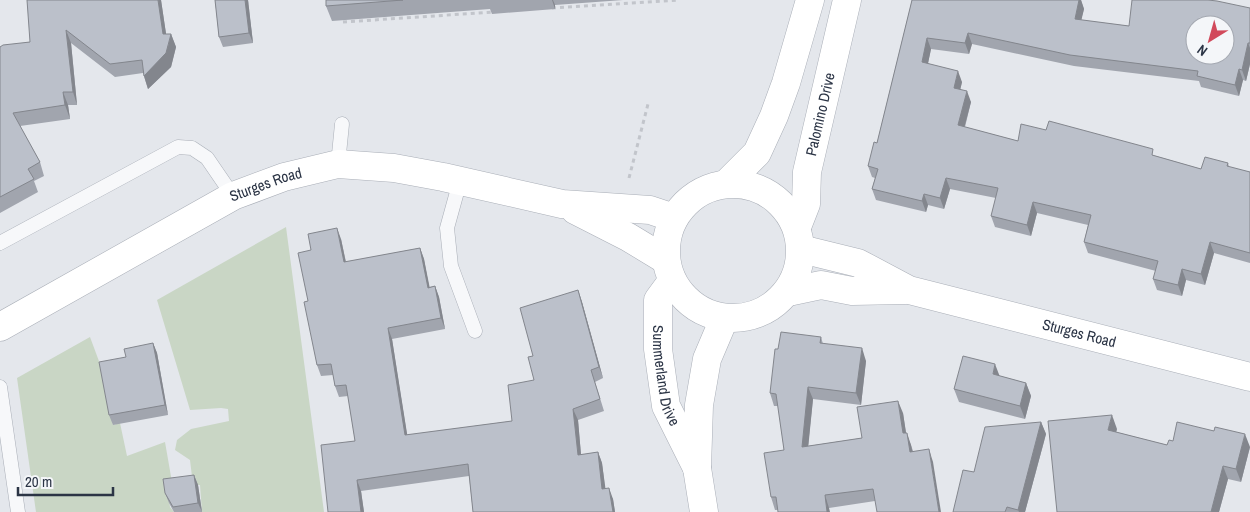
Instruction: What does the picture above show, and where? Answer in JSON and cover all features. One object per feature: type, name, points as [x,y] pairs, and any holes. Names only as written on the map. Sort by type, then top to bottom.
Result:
[{"type":"main road","points":[[726,183],[757,154],[786,83],[810,0]]},
{"type":"main road","name":"Palomino Drive","points":[[799,238],[806,204],[807,172],[847,0]]},
{"type":"main road","name":"Sturges Road","points":[[0,327],[233,196],[284,177],[338,164],[394,168],[562,204],[650,210],[674,218]]},
{"type":"main road","points":[[726,183],[748,185],[769,193],[785,208],[799,238],[798,271],[788,292],[770,308],[748,318],[724,319],[701,311],[684,298],[669,270],[666,238],[674,218],[687,201],[706,189],[726,183]]},
{"type":"main road","name":"Sturges Road","points":[[562,204],[628,236],[669,270]]},
{"type":"main road","name":"Sturges Road","points":[[799,238],[858,263],[909,290],[1250,377]]},
{"type":"main road","name":"Summerland Drive","points":[[669,270],[658,300],[658,349],[666,406],[697,468]]},
{"type":"main road","name":"Sturges Road","points":[[788,292],[821,285],[852,291],[909,290]]},
{"type":"main road","name":"Summerland Drive","points":[[704,512],[697,468],[699,405],[708,359],[724,319]]},
{"type":"lane","points":[[338,164],[342,124]]},
{"type":"lane","points":[[0,244],[178,147],[192,148],[207,158],[233,196]]},
{"type":"lane","points":[[460,181],[447,228],[451,266],[475,331]]},
{"type":"lane","points":[[0,387],[18,512]]},
{"type":"path","points":[[550,8],[679,0]]},
{"type":"path","points":[[343,22],[501,12]]},
{"type":"path","points":[[628,184],[648,104]]},
{"type":"green space","points":[[286,227],[324,512],[202,512],[200,485],[193,485],[190,460],[175,450],[177,440],[191,429],[229,421],[228,409],[190,410],[157,300]]},
{"type":"green space","points":[[90,337],[103,372],[113,425],[120,423],[127,456],[165,442],[173,488],[167,489],[170,507],[174,512],[36,512],[17,378]]},
{"type":"building","points":[[27,0],[158,0],[163,34],[171,34],[166,53],[144,76],[142,60],[110,64],[66,30],[73,92],[63,92],[65,105],[13,113],[40,162],[28,169],[34,179],[0,197],[0,47],[30,42]]},
{"type":"building","points":[[215,0],[245,0],[249,33],[219,37]]},
{"type":"building","points":[[326,0],[403,0],[326,6]]},
{"type":"building","points":[[912,0],[1079,0],[1075,19],[1129,26],[1132,0],[1208,0],[1250,8],[1250,43],[1248,43],[1242,70],[1239,69],[1235,85],[1197,76],[1198,71],[1070,55],[968,33],[965,43],[927,38],[922,62],[958,71],[954,88],[967,91],[958,125],[1018,141],[1021,124],[1046,130],[1049,121],[1153,149],[1152,155],[1201,169],[1205,157],[1228,163],[1227,166],[1250,172],[1250,253],[1210,242],[1201,274],[1182,269],[1178,285],[1153,279],[1158,261],[1084,242],[1091,215],[1033,202],[1027,225],[991,216],[998,188],[946,178],[940,198],[924,194],[922,201],[872,189],[878,169],[868,166],[874,142],[877,143]]},
{"type":"building","points":[[337,228],[344,262],[420,248],[428,288],[435,286],[441,318],[388,328],[405,435],[512,421],[508,385],[534,380],[528,357],[533,356],[520,308],[578,290],[599,367],[591,370],[600,399],[573,409],[578,455],[598,452],[602,489],[609,488],[613,512],[473,512],[468,464],[357,480],[361,512],[328,512],[321,445],[355,441],[346,385],[335,386],[331,364],[317,365],[304,302],[308,301],[298,253],[311,250],[308,234]]},
{"type":"building","points":[[781,332],[821,337],[820,343],[862,348],[856,393],[808,387],[802,447],[862,438],[857,407],[898,401],[903,433],[907,433],[910,452],[929,449],[939,512],[877,512],[873,489],[825,495],[827,512],[778,512],[776,497],[771,497],[764,453],[784,450],[776,394],[770,393],[775,349],[778,349]]},
{"type":"building","points":[[153,343],[165,405],[109,415],[99,362],[126,357],[124,349]]},
{"type":"building","points":[[963,356],[995,364],[993,374],[1026,383],[1020,406],[954,389]]},
{"type":"building","points":[[1112,415],[1108,430],[1167,445],[1169,440],[1173,441],[1177,422],[1214,431],[1215,427],[1245,434],[1236,469],[1223,466],[1211,512],[1057,512],[1048,421]]},
{"type":"building","points":[[1041,422],[1018,510],[1007,507],[1005,512],[953,512],[963,470],[974,472],[985,427]]},
{"type":"building","points":[[194,475],[198,503],[173,507],[165,493],[163,479]]}]
